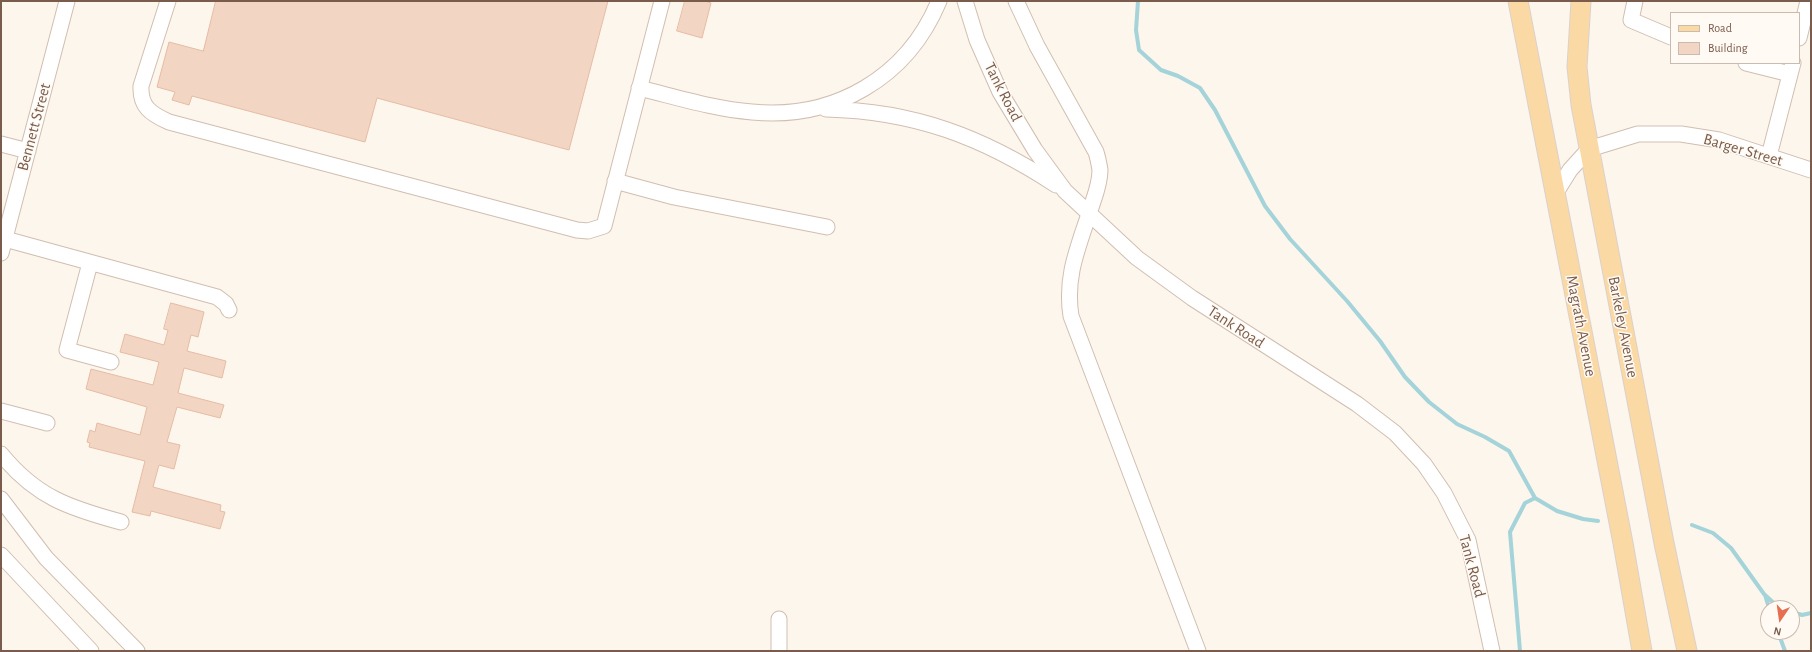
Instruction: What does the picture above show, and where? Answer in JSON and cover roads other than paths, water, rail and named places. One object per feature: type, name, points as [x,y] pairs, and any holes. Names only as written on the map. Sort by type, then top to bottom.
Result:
[{"type":"main road","name":"Magrath Avenue","points":[[1518,1],[1623,543],[1642,651]]},
{"type":"main road","name":"Barkeley Avenue","points":[[1581,1],[1577,67],[1581,105],[1664,543],[1687,651]]},
{"type":"street","name":"Bennett Street","points":[[3,246],[67,1]]},
{"type":"street","points":[[168,1],[141,86],[140,98],[155,116],[168,122],[577,230],[588,231],[604,226],[662,1]]},
{"type":"street","points":[[639,88],[728,109],[753,112],[795,112],[815,109],[832,104],[851,95],[887,73],[915,44],[925,30],[939,1]]},
{"type":"street","name":"Tank Road","points":[[964,1],[977,40],[1000,92],[1035,150],[1065,191],[1137,258],[1198,302],[1357,404],[1395,433],[1424,464],[1444,494],[1468,540],[1492,651]]},
{"type":"street","points":[[1016,1],[1037,46],[1096,152],[1100,170],[1098,188],[1070,277],[1068,298],[1071,316],[1198,651]]},
{"type":"street","points":[[1635,1],[1631,20],[1670,37]]},
{"type":"street","points":[[1800,34],[1808,1]]},
{"type":"street","points":[[1755,64],[1791,68],[1769,156]]},
{"type":"street","points":[[815,109],[874,112],[897,116],[947,129],[992,147],[1030,168],[1065,191]]},
{"type":"street","name":"Barger Street","points":[[1555,194],[1570,170],[1590,149],[1638,134],[1680,134],[1719,140],[1811,170]]},
{"type":"street","points":[[1,144],[28,151]]},
{"type":"street","points":[[615,181],[674,197],[827,227]]},
{"type":"street","points":[[3,246],[90,263],[217,297],[226,304],[228,310]]},
{"type":"street","points":[[90,263],[68,350],[111,362]]},
{"type":"street","points":[[1,411],[47,423]]},
{"type":"street","points":[[1,454],[22,477],[48,496],[77,509],[121,522]]},
{"type":"street","points":[[1,499],[46,558],[137,651]]},
{"type":"street","points":[[1,555],[91,651]]},
{"type":"street","points":[[779,619],[779,651]]},
{"type":"waterway","points":[[1138,1],[1136,30],[1139,50],[1161,70],[1178,76],[1200,88],[1215,110],[1265,206],[1290,239],[1347,301],[1380,341],[1405,377],[1429,402],[1457,424],[1485,437],[1509,451],[1535,498],[1557,511],[1583,519],[1598,521]]},
{"type":"waterway","points":[[1520,651],[1510,532],[1525,503],[1535,498]]},
{"type":"waterway","points":[[1692,525],[1713,533],[1731,548],[1764,594],[1770,600]]},
{"type":"waterway","points":[[1765,595],[1767,600]]},
{"type":"waterway","points":[[1800,614],[1811,613]]},
{"type":"waterway","points":[[1781,640],[1785,651]]}]
